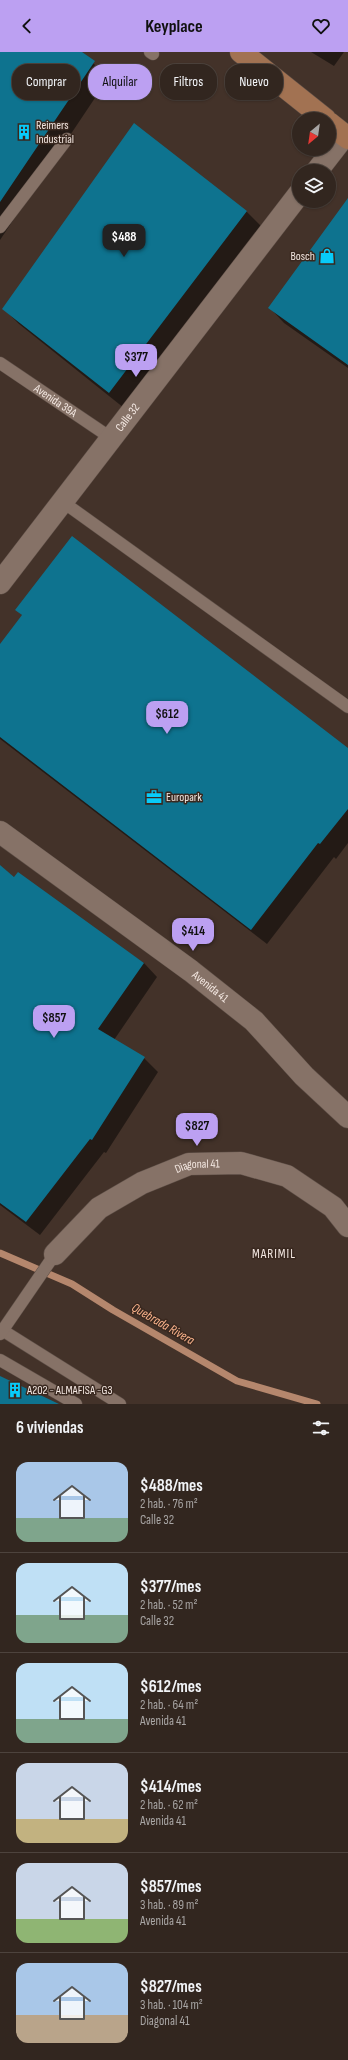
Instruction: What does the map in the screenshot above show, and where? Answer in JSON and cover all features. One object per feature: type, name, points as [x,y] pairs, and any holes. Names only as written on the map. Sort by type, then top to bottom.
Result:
[{"type":"main road","points":[[241,52],[315,112]]},
{"type":"street","points":[[321,164],[340,132]]},
{"type":"street","name":"Calle 32","points":[[0,583],[292,203]]},
{"type":"street","name":"Avenida 41","points":[[0,832],[191,971],[254,1021],[304,1076],[348,1117]]},
{"type":"street","name":"Diagonal 41","points":[[55,1254],[99,1208],[142,1183],[189,1164],[241,1163],[287,1176],[333,1207],[348,1226]]},
{"type":"lane","points":[[0,228],[67,139]]},
{"type":"lane","name":"Avenida 39A","points":[[0,363],[111,438]]},
{"type":"lane","points":[[62,502],[348,707]]},
{"type":"lane","points":[[55,1254],[1,1332],[120,1404]]},
{"type":"lane","points":[[0,1360],[76,1404]]},
{"type":"building","name":"Reimers Industrial","points":[[0,52],[82,52],[95,61],[93,64],[88,64],[88,71],[80,83],[80,64],[12,64],[12,100],[69,100],[0,202]]},
{"type":"building","points":[[134,123],[247,211],[109,393],[2,309]]},
{"type":"building","name":"Bosch","points":[[348,198],[348,365],[268,308]]},
{"type":"building","points":[[72,536],[348,748],[348,809],[320,844],[318,843],[251,930],[0,737],[0,644],[22,615],[15,610]]},
{"type":"building","points":[[0,865],[14,877],[18,872],[144,963],[98,1029],[145,1057],[92,1140],[90,1139],[26,1222],[0,1203]]},
{"type":"building","name":"A202 - ALMAFISA -G3","points":[[0,1376],[59,1404],[0,1404]]},
{"type":"waterway","name":"Quebrada Rivera","points":[[0,1253],[72,1284],[113,1310],[237,1381],[317,1404]]},
{"type":"place","name":"Reimers Industrial","points":[[24,132]]},
{"type":"place","name":"Bosch","points":[[327,256]]},
{"type":"place","name":"Europark","points":[[154,797]]},
{"type":"place","name":"A202 - ALMAFISA -G3","points":[[15,1390]]},
{"type":"district","name":"MARIMIL","points":[[274,1254]]}]
